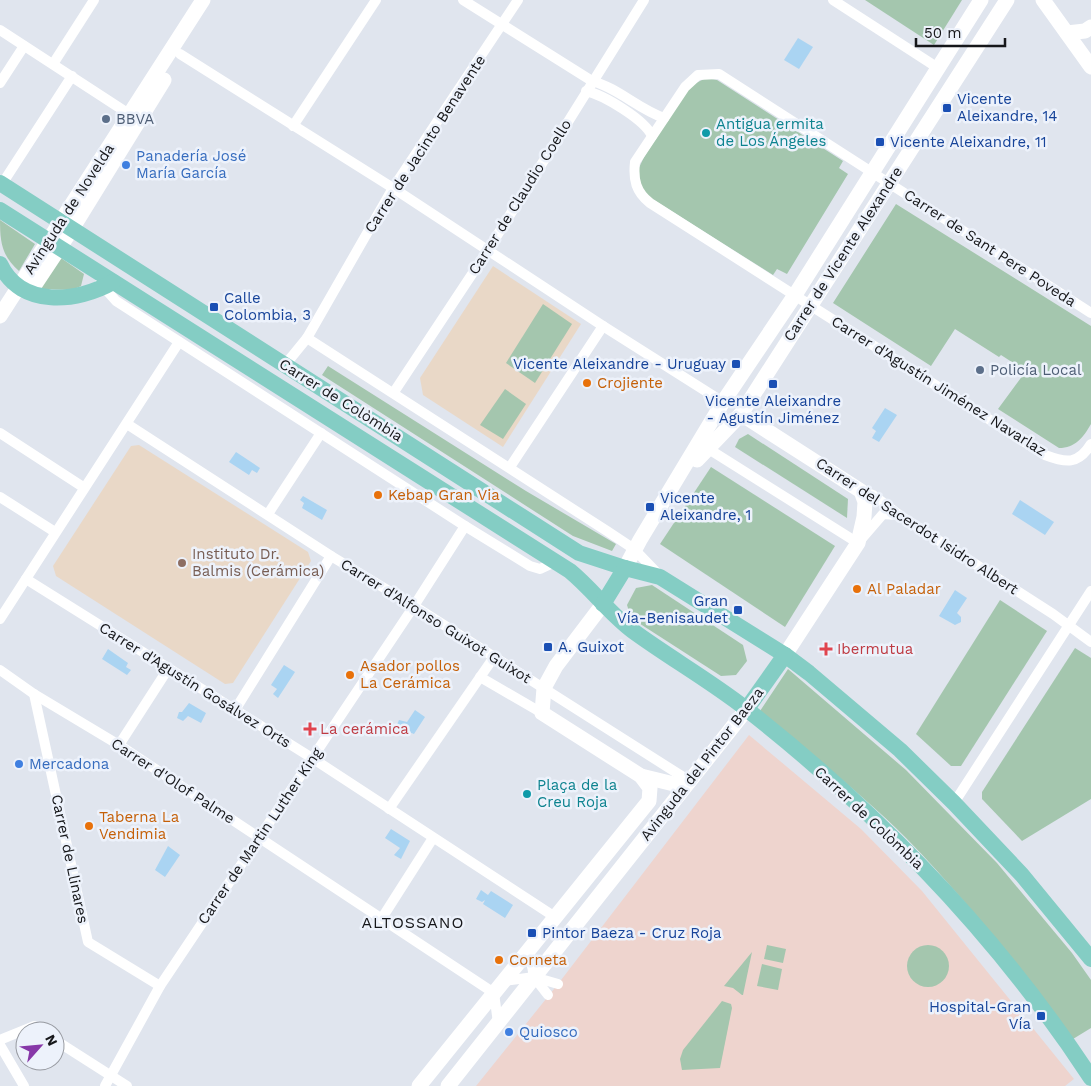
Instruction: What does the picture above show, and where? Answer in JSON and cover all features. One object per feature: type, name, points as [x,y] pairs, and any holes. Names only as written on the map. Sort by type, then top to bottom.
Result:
[{"type":"main road","name":"Carrer de Colòmbia","points":[[1,184],[579,553],[660,577],[785,655],[900,750],[954,803],[1022,875],[1091,959]]},
{"type":"main road","name":"Carrer de Colòmbia","points":[[0,210],[93,269],[108,285],[555,562],[588,586],[603,604],[632,630],[718,688],[746,710],[855,802],[954,900],[1039,1004],[1091,1078]]},
{"type":"main road","points":[[0,264],[25,289],[43,298],[70,297],[108,285]]},
{"type":"main road","points":[[603,604],[625,568]]},
{"type":"main road","name":"Avinguda del Pintor Baeza","points":[[746,710],[785,655]]},
{"type":"street","points":[[53,64],[94,0]]},
{"type":"street","name":"Avinguda de Novelda","points":[[66,226],[129,114],[203,0]]},
{"type":"street","name":"Avinguda de Novelda","points":[[0,316],[25,289],[214,0]]},
{"type":"street","points":[[293,126],[376,0]]},
{"type":"street","points":[[463,0],[592,81],[603,84],[650,114],[664,118]]},
{"type":"street","name":"Carrer de Jacinto Benavente","points":[[285,365],[307,338],[393,188],[518,0]]},
{"type":"street","name":"Carrer de Claudio Coello","points":[[394,392],[488,250],[644,0]]},
{"type":"street","points":[[833,0],[938,68]]},
{"type":"street","name":"Carrer de Vicente Alexandre","points":[[625,568],[634,549],[724,402],[795,295],[981,0]]},
{"type":"street","name":"Carrer de Vicente Alexandre","points":[[666,497],[679,490],[707,448],[741,414],[1007,0]]},
{"type":"street","points":[[1043,0],[1091,67]]},
{"type":"street","points":[[1067,33],[1085,31],[1091,27]]},
{"type":"street","points":[[0,30],[129,114]]},
{"type":"street","points":[[0,83],[24,46]]},
{"type":"street","points":[[180,54],[393,188],[603,326],[724,402]]},
{"type":"street","name":"Carrer de Sant Pere Poveda","points":[[652,136],[685,87],[698,75],[719,74],[1091,313]]},
{"type":"street","points":[[1,184],[72,76]]},
{"type":"street","points":[[586,91],[596,93],[645,124],[652,136]]},
{"type":"street","name":"Carrer d'Agustín Jiménez Navarlaz","points":[[652,136],[635,162],[634,174],[640,196],[1045,455],[1063,462],[1075,460],[1086,452],[1091,444]]},
{"type":"street","name":"Carrer de Colòmbia","points":[[108,285],[116,301],[465,526],[530,566],[540,569],[555,562]]},
{"type":"street","points":[[510,467],[603,326]]},
{"type":"street","name":"Carrer de Colòmbia","points":[[307,338],[394,392],[634,549],[660,577]]},
{"type":"street","points":[[0,619],[83,487],[127,424],[179,342]]},
{"type":"street","name":"Carrer del Sacerdot Isidro Albert","points":[[741,414],[861,491],[873,495],[902,517],[1091,642]]},
{"type":"street","name":"Carrer d'Alfonso Guixot Guixot","points":[[127,424],[331,556],[414,606],[688,780]]},
{"type":"street","points":[[0,433],[83,487]]},
{"type":"street","points":[[268,514],[321,433]]},
{"type":"street","points":[[707,448],[858,543]]},
{"type":"street","name":"Avinguda del Pintor Baeza","points":[[858,543],[865,510],[865,502],[861,491]]},
{"type":"street","points":[[0,497],[55,532]]},
{"type":"street","name":"Avinguda del Pintor Baeza","points":[[785,655],[858,543],[883,514],[891,513],[902,517]]},
{"type":"street","name":"Carrer de Martin Luther King","points":[[105,1086],[160,986],[414,606],[465,526]]},
{"type":"street","points":[[235,710],[331,556]]},
{"type":"street","name":"Carrer d'Agustín Gosálvez Orts","points":[[26,579],[390,809]]},
{"type":"street","points":[[954,803],[1091,591]]},
{"type":"street","points":[[544,688],[561,659],[603,604]]},
{"type":"street","points":[[494,657],[390,809],[555,916]]},
{"type":"street","points":[[119,745],[168,669]]},
{"type":"street","name":"Carrer d'Olof Palme","points":[[0,670],[34,694],[119,745],[494,994]]},
{"type":"street","points":[[480,677],[542,713],[641,776],[664,784],[678,785],[688,780]]},
{"type":"street","name":"Carrer d'Alfonso Guixot Guixot","points":[[542,713],[544,688]]},
{"type":"street","name":"Carrer de Llinares","points":[[34,694],[88,942],[160,986]]},
{"type":"street","name":"Avinguda del Pintor Baeza","points":[[448,1086],[688,780],[746,710]]},
{"type":"street","name":"Avinguda del Pintor Baeza","points":[[419,1086],[649,801],[650,788],[641,776]]},
{"type":"street","points":[[382,918],[433,838]]},
{"type":"street","points":[[529,950],[534,977],[548,994]]},
{"type":"street","points":[[504,981],[534,977],[558,984]]},
{"type":"street","points":[[494,994],[498,1023]]},
{"type":"street","points":[[0,1040],[15,1034]]},
{"type":"street","points":[[0,1046],[24,1086]]},
{"type":"street","points":[[65,1046],[127,1086]]},
{"type":"shaded area","points":[[493,266],[581,324],[503,447],[423,395],[420,378]]},
{"type":"shaded area","name":"Instituto Dr. Balmis (Cerámica)","points":[[139,445],[308,552],[311,561],[233,683],[225,684],[56,576],[53,566],[131,446]]},
{"type":"shaded area","points":[[749,735],[861,829],[922,891],[1074,1079],[1065,1086],[476,1086],[558,984]]},
{"type":"green space","points":[[865,0],[962,0],[934,45]]},
{"type":"green space","points":[[706,78],[717,80],[843,161],[839,168],[848,174],[787,274],[777,269],[773,275],[646,195],[641,188],[638,170],[644,157],[690,86]]},
{"type":"green space","points":[[896,204],[1091,326],[1091,424],[1078,441],[1065,448],[1059,448],[998,409],[1026,371],[1001,355],[999,357],[955,329],[931,366],[833,303]]},
{"type":"green space","points":[[0,220],[35,244],[19,271],[9,260],[3,248]]},
{"type":"green space","points":[[61,258],[84,274],[81,286],[72,290],[42,289],[40,285]]},
{"type":"green space","points":[[543,304],[572,324],[535,383],[506,363]]},
{"type":"green space","points":[[328,366],[526,491],[616,544],[612,551],[573,536],[322,375]]},
{"type":"green space","points":[[505,389],[526,404],[503,439],[480,425]]},
{"type":"green space","points":[[748,434],[848,499],[847,518],[735,447],[739,439]]},
{"type":"green space","points":[[711,467],[835,546],[785,627],[660,544]]},
{"type":"green space","points":[[652,585],[743,645],[747,661],[736,675],[721,676],[631,618],[627,605],[636,588]]},
{"type":"green space","points":[[1000,600],[1047,631],[961,766],[951,766],[916,734]]},
{"type":"green space","points":[[1075,648],[1091,658],[1091,799],[1022,841],[982,799],[982,792]]},
{"type":"green space","points":[[788,669],[906,770],[997,863],[1072,953],[1091,980],[1091,1028],[1073,1039],[993,936],[929,862],[871,805],[760,711]]},
{"type":"green space","points":[[767,945],[786,949],[783,963],[764,959]]},
{"type":"green space","points":[[924,945],[932,945],[943,951],[949,966],[943,981],[932,987],[924,987],[913,981],[907,970],[907,962],[913,951]]},
{"type":"green space","points":[[752,952],[742,995],[733,988],[724,986]]},
{"type":"green space","points":[[762,964],[782,969],[778,990],[757,986]]},
{"type":"green space","points":[[722,1001],[731,1004],[732,1008],[720,1068],[682,1070],[680,1059],[683,1050]]},
{"type":"water","points":[[798,38],[813,47],[799,69],[784,60]]},
{"type":"water","points":[[885,408],[897,415],[879,442],[872,438],[876,431],[872,428]]},
{"type":"water","points":[[236,452],[260,468],[257,473],[252,470],[249,475],[229,462]]},
{"type":"water","points":[[303,496],[327,510],[322,520],[302,508],[304,503],[300,500]]},
{"type":"water","points":[[1020,500],[1054,522],[1045,535],[1012,514]]},
{"type":"water","points":[[955,590],[967,598],[957,613],[961,617],[961,622],[955,625],[939,616]]},
{"type":"water","points":[[108,649],[128,663],[126,667],[131,670],[127,675],[102,659]]},
{"type":"water","points":[[284,665],[295,672],[278,698],[273,694],[277,689],[271,685]]},
{"type":"water","points":[[189,703],[206,713],[201,723],[188,716],[183,721],[177,718],[179,712],[182,712]]},
{"type":"water","points":[[415,710],[425,717],[414,734],[396,727],[399,720],[407,722]]},
{"type":"water","points":[[391,829],[410,841],[401,859],[394,855],[400,848],[385,838]]},
{"type":"water","points":[[168,846],[180,855],[165,877],[155,870]]},
{"type":"water","points":[[481,890],[488,895],[491,891],[513,905],[505,918],[483,904],[485,900],[482,902],[476,899]]},
{"type":"place","name":"Vicente Aleixandre, 14","points":[[947,108]]},
{"type":"place","name":"BBVA","points":[[106,119]]},
{"type":"place","name":"Antigua ermita de Los Ángeles","points":[[706,133]]},
{"type":"place","name":"Vicente Aleixandre, 11","points":[[880,142]]},
{"type":"place","name":"Panadería José María García","points":[[126,165]]},
{"type":"place","name":"Calle Colombia, 3","points":[[214,307]]},
{"type":"place","name":"Vicente Aleixandre - Uruguay","points":[[736,364]]},
{"type":"place","name":"Policía Local","points":[[980,370]]},
{"type":"place","name":"Crojiente","points":[[587,383]]},
{"type":"place","name":"Vicente Aleixandre - Agustín Jiménez","points":[[773,384]]},
{"type":"place","name":"Kebap Gran Via","points":[[378,495]]},
{"type":"place","name":"Vicente Aleixandre, 1","points":[[650,507]]},
{"type":"place","name":"Instituto Dr. Balmis (Cerámica)","points":[[182,563]]},
{"type":"place","name":"Al Paladar","points":[[857,589]]},
{"type":"place","name":"Gran Vía-Benisaudet","points":[[738,610]]},
{"type":"place","name":"A. Guixot","points":[[548,647]]},
{"type":"place","name":"Ibermutua","points":[[826,649]]},
{"type":"place","name":"Asador pollos La Cerámica","points":[[350,675]]},
{"type":"place","name":"La cerámica","points":[[310,729]]},
{"type":"place","name":"Mercadona","points":[[19,764]]},
{"type":"place","name":"Plaça de la Creu Roja","points":[[527,794]]},
{"type":"place","name":"Taberna La Vendimia","points":[[89,826]]},
{"type":"place","name":"Pintor Baeza - Cruz Roja","points":[[532,933]]},
{"type":"place","name":"Corneta","points":[[499,960]]},
{"type":"place","name":"Hospital-Gran Vía","points":[[1041,1016]]},
{"type":"place","name":"Quiosco","points":[[509,1032]]},
{"type":"district","name":"ALTOSSANO","points":[[413,922]]}]
